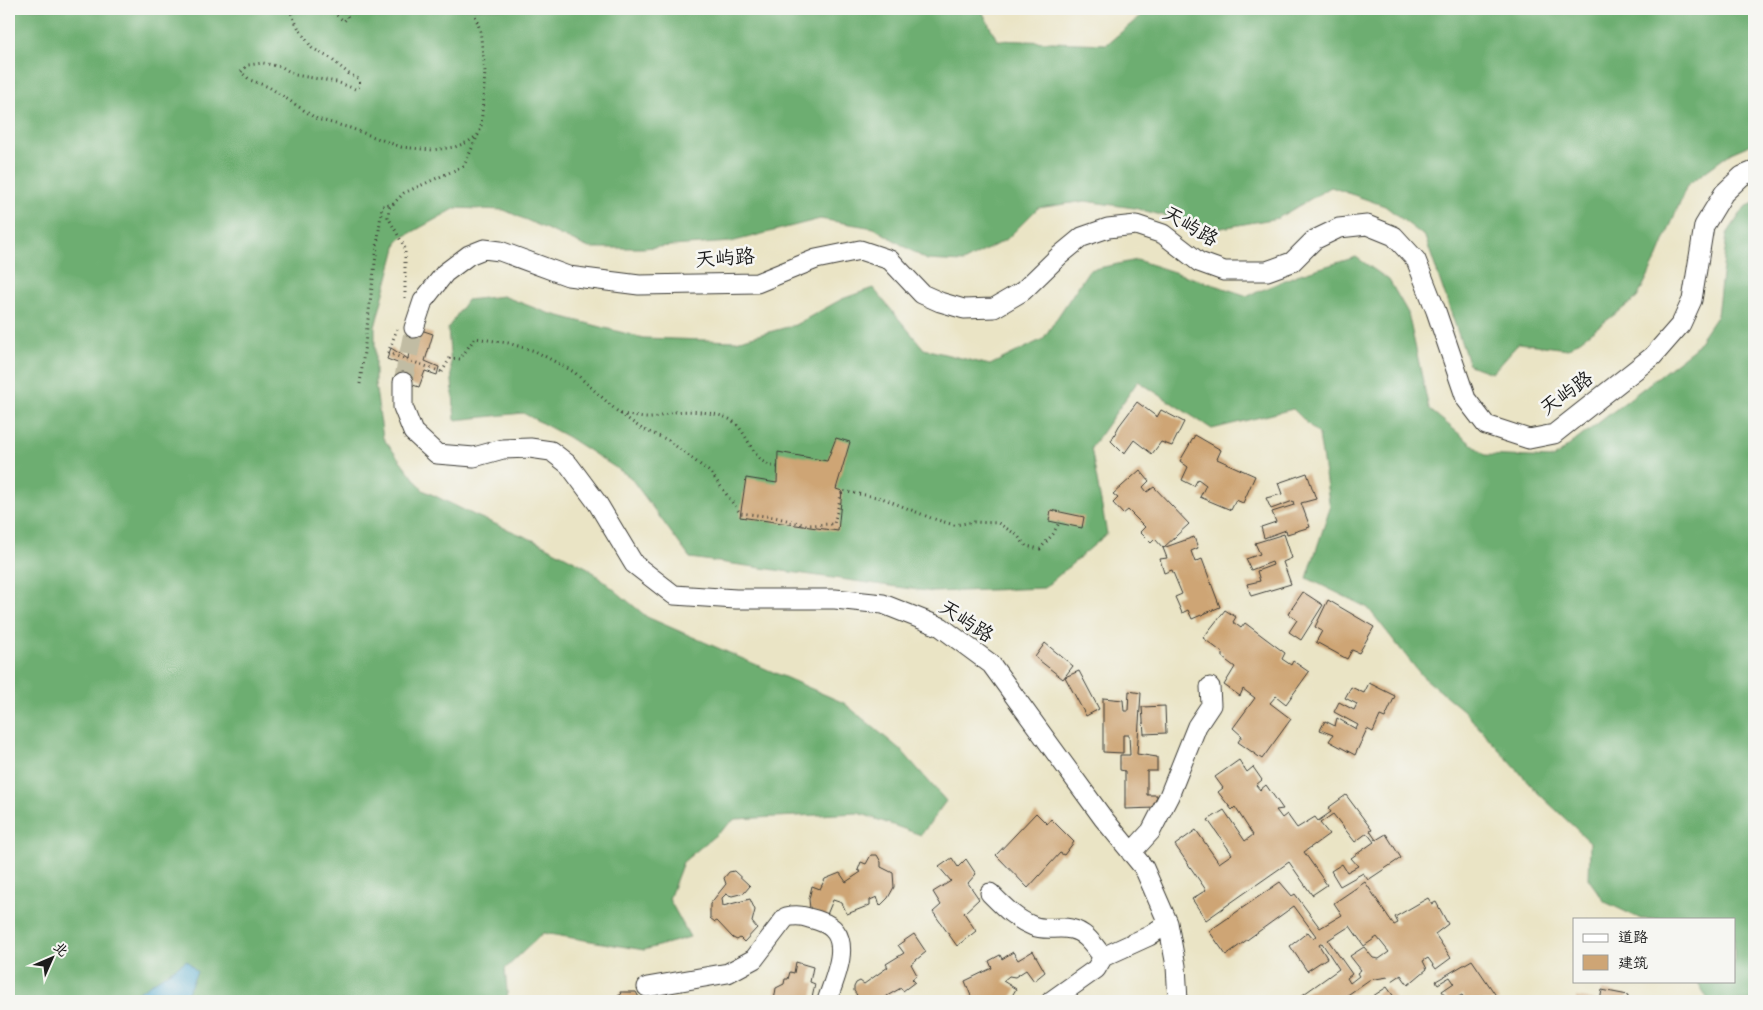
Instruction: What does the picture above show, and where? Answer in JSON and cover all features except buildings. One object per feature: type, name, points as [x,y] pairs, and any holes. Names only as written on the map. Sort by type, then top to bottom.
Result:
[{"type":"street","name":"天屿路","points":[[406,328],[444,273],[469,255],[484,249],[500,251],[568,276],[638,285],[758,282],[816,259],[860,250],[890,260],[922,294],[964,309],[994,308],[1023,291],[1059,256],[1082,237],[1108,228],[1136,225],[1163,234],[1199,262],[1224,270],[1267,271],[1292,262],[1314,240],[1339,228],[1367,225],[1394,236],[1416,260],[1466,399],[1486,425],[1529,439],[1554,434],[1653,356],[1681,324],[1692,300],[1704,226],[1724,193],[1742,176],[1754,171]]},
{"type":"street","name":"天屿路","points":[[403,382],[403,407],[413,432],[437,454],[474,457],[503,449],[530,448],[551,451],[563,460],[569,465],[598,504],[634,564],[674,596],[736,599],[835,599],[883,604],[941,627],[991,664],[1103,818],[1144,868],[1168,923],[1176,966],[1178,1001]]},
{"type":"street","points":[[1132,852],[1152,832],[1169,796],[1197,726],[1211,705],[1210,687]]},
{"type":"street","points":[[990,893],[1013,916],[1034,926],[1050,929],[1072,929],[1088,938],[1103,957]]},
{"type":"street","points":[[648,987],[728,973],[754,959],[786,917],[798,914],[825,923],[839,935],[842,950],[827,1001]]},
{"type":"street","points":[[1051,1001],[1096,969],[1103,957],[1149,936],[1168,923]]},
{"type":"path","points":[[289,9],[299,29],[312,48],[330,58],[359,79],[360,86],[355,89],[337,82],[295,75],[282,67],[263,63],[248,65],[241,72],[250,80],[269,86],[317,119],[350,128],[401,147],[432,150],[456,147],[478,135]]},
{"type":"path","points":[[329,9],[344,21],[348,17],[343,9]]},
{"type":"path","points":[[405,302],[405,248],[388,217],[389,208],[404,193],[464,166],[481,128],[485,72],[480,30],[472,9]]},
{"type":"path","points":[[360,384],[382,206],[394,203]]},
{"type":"path","points":[[406,328],[388,353],[442,372],[450,358],[460,359],[475,338],[508,343],[535,351],[574,372],[621,414],[642,429],[668,440],[703,466],[740,514],[774,516],[807,525],[834,524],[842,491],[882,498],[931,518],[954,525],[974,522],[998,523],[1017,536],[1026,546],[1040,549],[1053,534],[1060,521]]},
{"type":"path","points":[[621,414],[650,418],[677,412],[704,412],[731,420],[763,462],[778,468]]},
{"type":"green space","points":[[9,9],[981,9],[997,40],[1107,44],[1149,9],[1754,9],[1754,143],[1731,153],[1687,185],[1658,256],[1637,298],[1568,349],[1519,343],[1492,373],[1469,365],[1425,237],[1385,206],[1331,187],[1278,218],[1216,229],[1134,208],[1085,201],[1038,208],[1007,239],[963,262],[927,260],[874,228],[820,219],[731,242],[642,248],[589,248],[504,210],[456,208],[398,240],[375,327],[375,383],[383,438],[423,490],[474,515],[540,543],[588,568],[647,617],[844,703],[902,751],[946,801],[921,835],[859,813],[735,819],[683,862],[669,899],[690,937],[644,950],[543,933],[505,969],[508,1001],[9,1001]]},
{"type":"green space","points":[[1754,203],[1754,1001],[1709,1001],[1698,982],[1736,982],[1736,918],[1639,918],[1605,902],[1589,880],[1590,842],[1539,794],[1463,710],[1422,676],[1368,608],[1307,578],[1330,508],[1319,435],[1293,409],[1212,429],[1138,381],[1091,448],[1107,534],[1044,588],[933,592],[690,558],[630,477],[568,437],[523,413],[455,420],[448,328],[467,300],[503,296],[548,313],[643,338],[736,341],[795,325],[842,299],[873,288],[924,349],[990,365],[1043,339],[1089,270],[1137,260],[1248,296],[1297,275],[1356,257],[1389,280],[1408,313],[1429,409],[1485,455],[1553,458],[1694,349],[1717,315],[1727,234],[1745,207]]},
{"type":"water","points":[[187,960],[197,972],[184,1001],[125,1001]]},
{"type":"tunnel","points":[[403,382],[414,328]]}]
